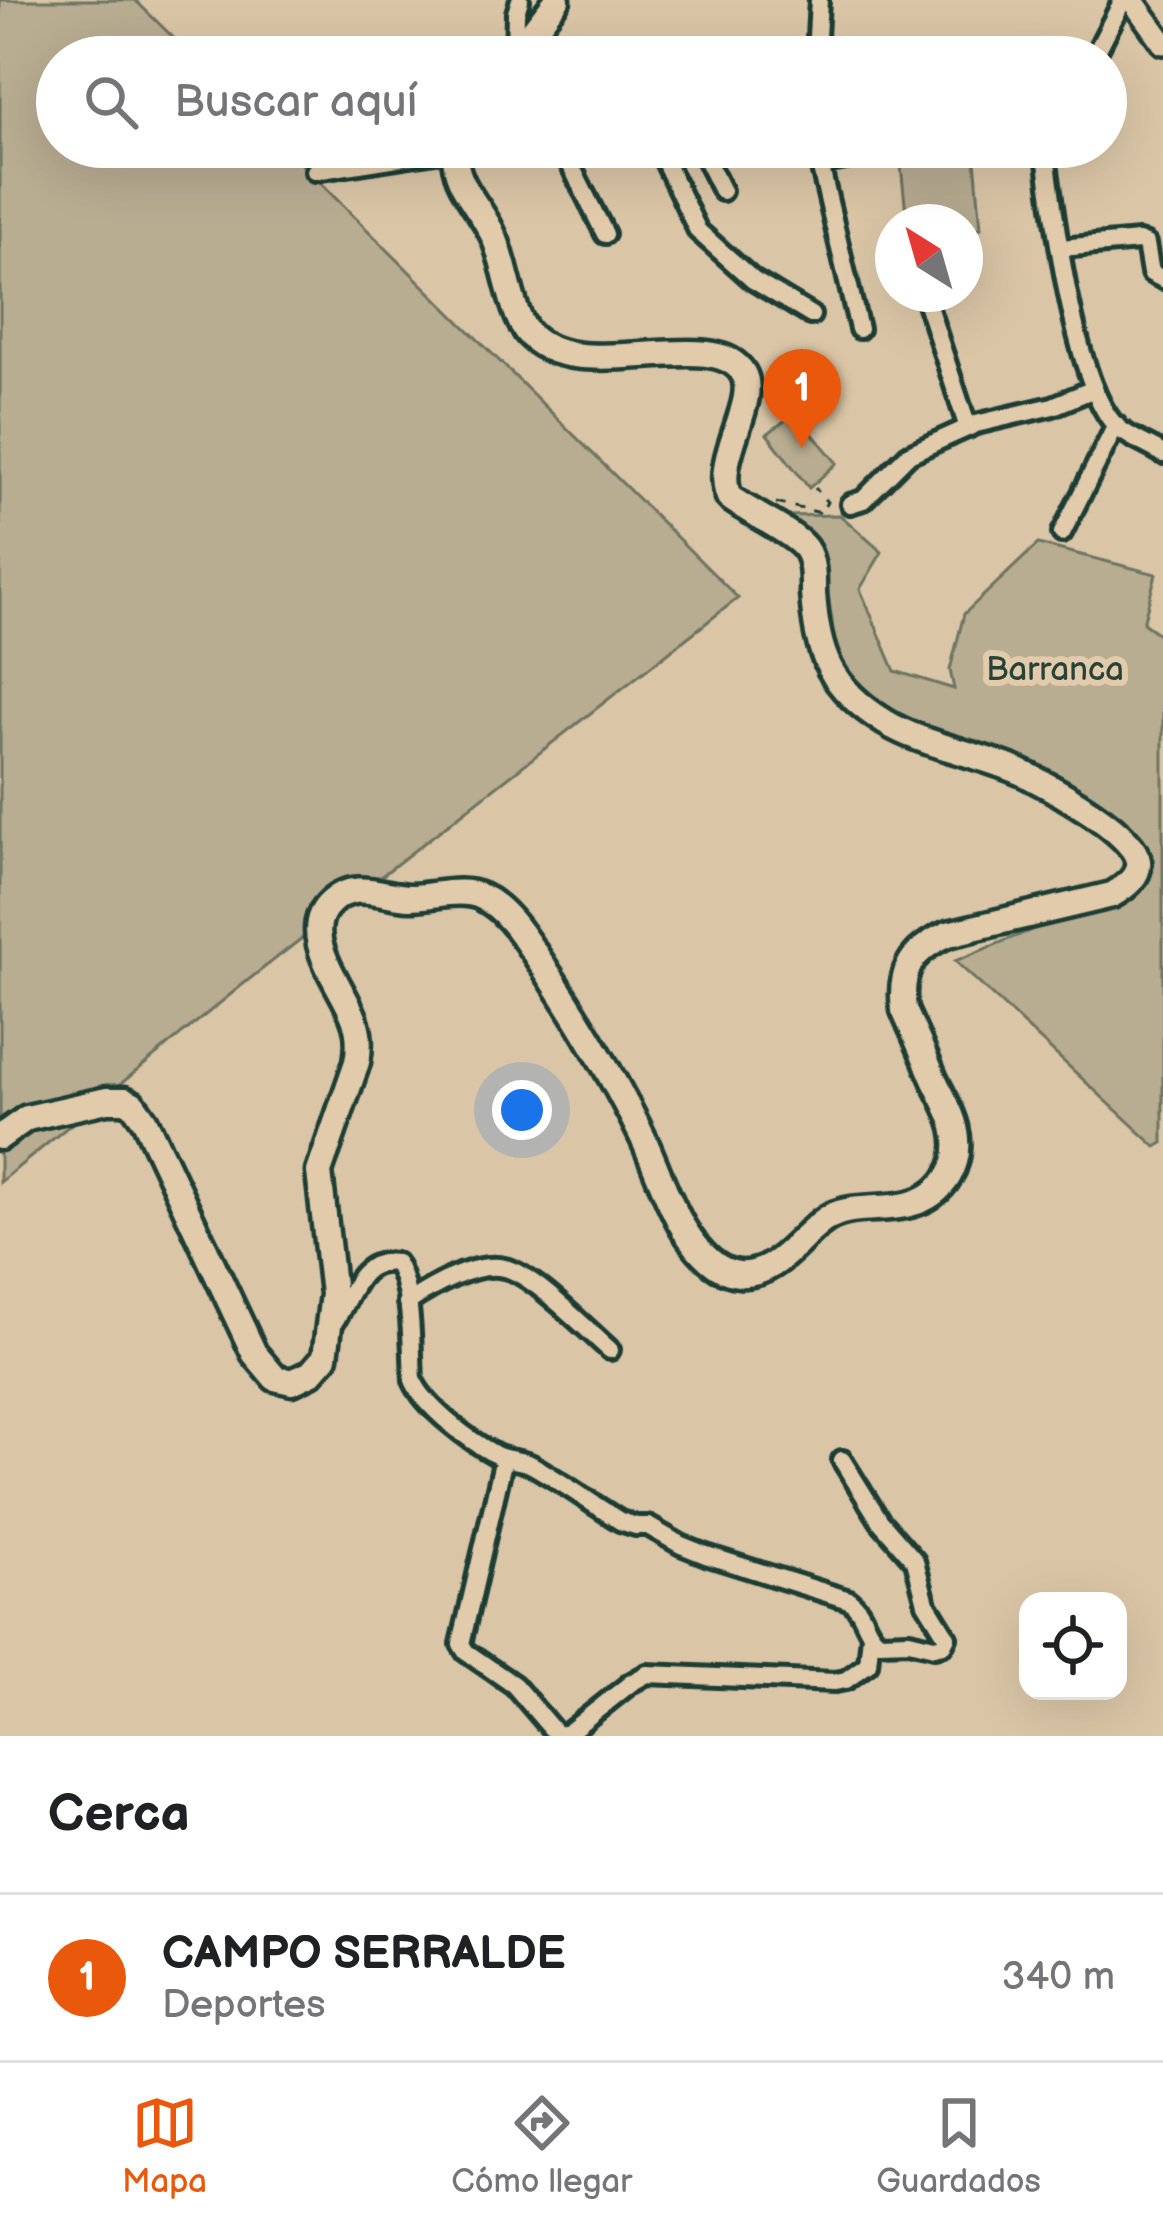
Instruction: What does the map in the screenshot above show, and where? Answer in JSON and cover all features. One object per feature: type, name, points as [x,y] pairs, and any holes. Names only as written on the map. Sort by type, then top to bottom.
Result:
[{"type":"main road","points":[[529,36],[557,0]]},
{"type":"main road","points":[[0,1137],[27,1118],[107,1100],[133,1105],[146,1120],[254,1353],[275,1378],[292,1382],[311,1373],[325,1357],[333,1294],[319,1172],[360,1046],[355,1019],[318,938],[325,908],[340,896],[359,890],[405,897],[462,893],[495,905],[542,963],[605,1065],[684,1229],[711,1262],[742,1275],[783,1257],[830,1217],[851,1210],[906,1206],[936,1193],[949,1178],[956,1157],[955,1126],[904,1010],[904,976],[918,952],[947,934],[1097,900],[1124,888],[1137,871],[1136,855],[1124,838],[1030,776],[889,725],[862,706],[832,674],[819,646],[812,568],[805,548],[729,497],[723,485],[748,389],[744,374],[731,361],[710,353],[586,357],[549,349],[531,337],[518,320],[504,259],[455,168]]},
{"type":"street","points":[[515,36],[520,0]]},
{"type":"street","points":[[817,36],[819,0]]},
{"type":"street","points":[[1107,36],[1128,0],[1163,43]]},
{"type":"street","points":[[315,171],[334,168]]},
{"type":"street","points":[[572,168],[605,233]]},
{"type":"street","points":[[668,168],[698,231],[753,280],[811,316]]},
{"type":"street","points":[[710,168],[722,191]]},
{"type":"street","points":[[821,168],[859,329]]},
{"type":"street","points":[[1048,168],[1064,274],[1094,389],[1116,425],[1163,454]]},
{"type":"street","points":[[1061,248],[1139,241],[1146,244],[1151,273],[1163,279]]},
{"type":"street","points":[[930,312],[968,428]]},
{"type":"street","points":[[850,504],[863,500],[909,454],[968,428],[1053,406],[1094,389]]},
{"type":"street","points":[[1062,533],[1116,425]]},
{"type":"street","points":[[329,1330],[369,1266],[392,1262],[399,1267],[406,1303],[412,1380],[430,1406],[504,1458],[529,1464],[620,1521],[649,1526],[721,1560],[849,1600],[864,1615],[871,1635],[868,1664],[835,1682],[647,1674],[568,1733],[557,1735],[514,1685],[461,1644],[504,1458]]},
{"type":"street","points":[[406,1303],[433,1286],[476,1270],[509,1268],[610,1350]]},
{"type":"street","points":[[842,1460],[880,1521],[915,1561],[926,1603],[947,1640],[934,1647],[909,1641],[880,1642],[871,1635]]},
{"type":"path","points":[[771,502],[821,513],[827,502],[815,488]]},
{"type":"green space","points":[[0,0],[135,0],[172,36],[36,36],[36,168],[305,168],[738,598],[247,981],[0,1182]]},
{"type":"green space","points":[[901,168],[976,168],[979,204],[905,204]]},
{"type":"green space","points":[[795,413],[837,463],[809,488],[767,434]]},
{"type":"green space","name":"Barranca","points":[[840,515],[882,552],[860,589],[895,671],[954,689],[950,670],[964,614],[1038,544],[1156,574],[1143,623],[1163,637],[1163,1143],[1156,1147],[955,961],[1135,888],[1146,851],[1135,830],[1045,779],[887,709],[849,682],[838,665],[823,557],[784,516]]},
{"type":"place","name":"CAMPO SERRALDE","points":[[802,448]]}]
